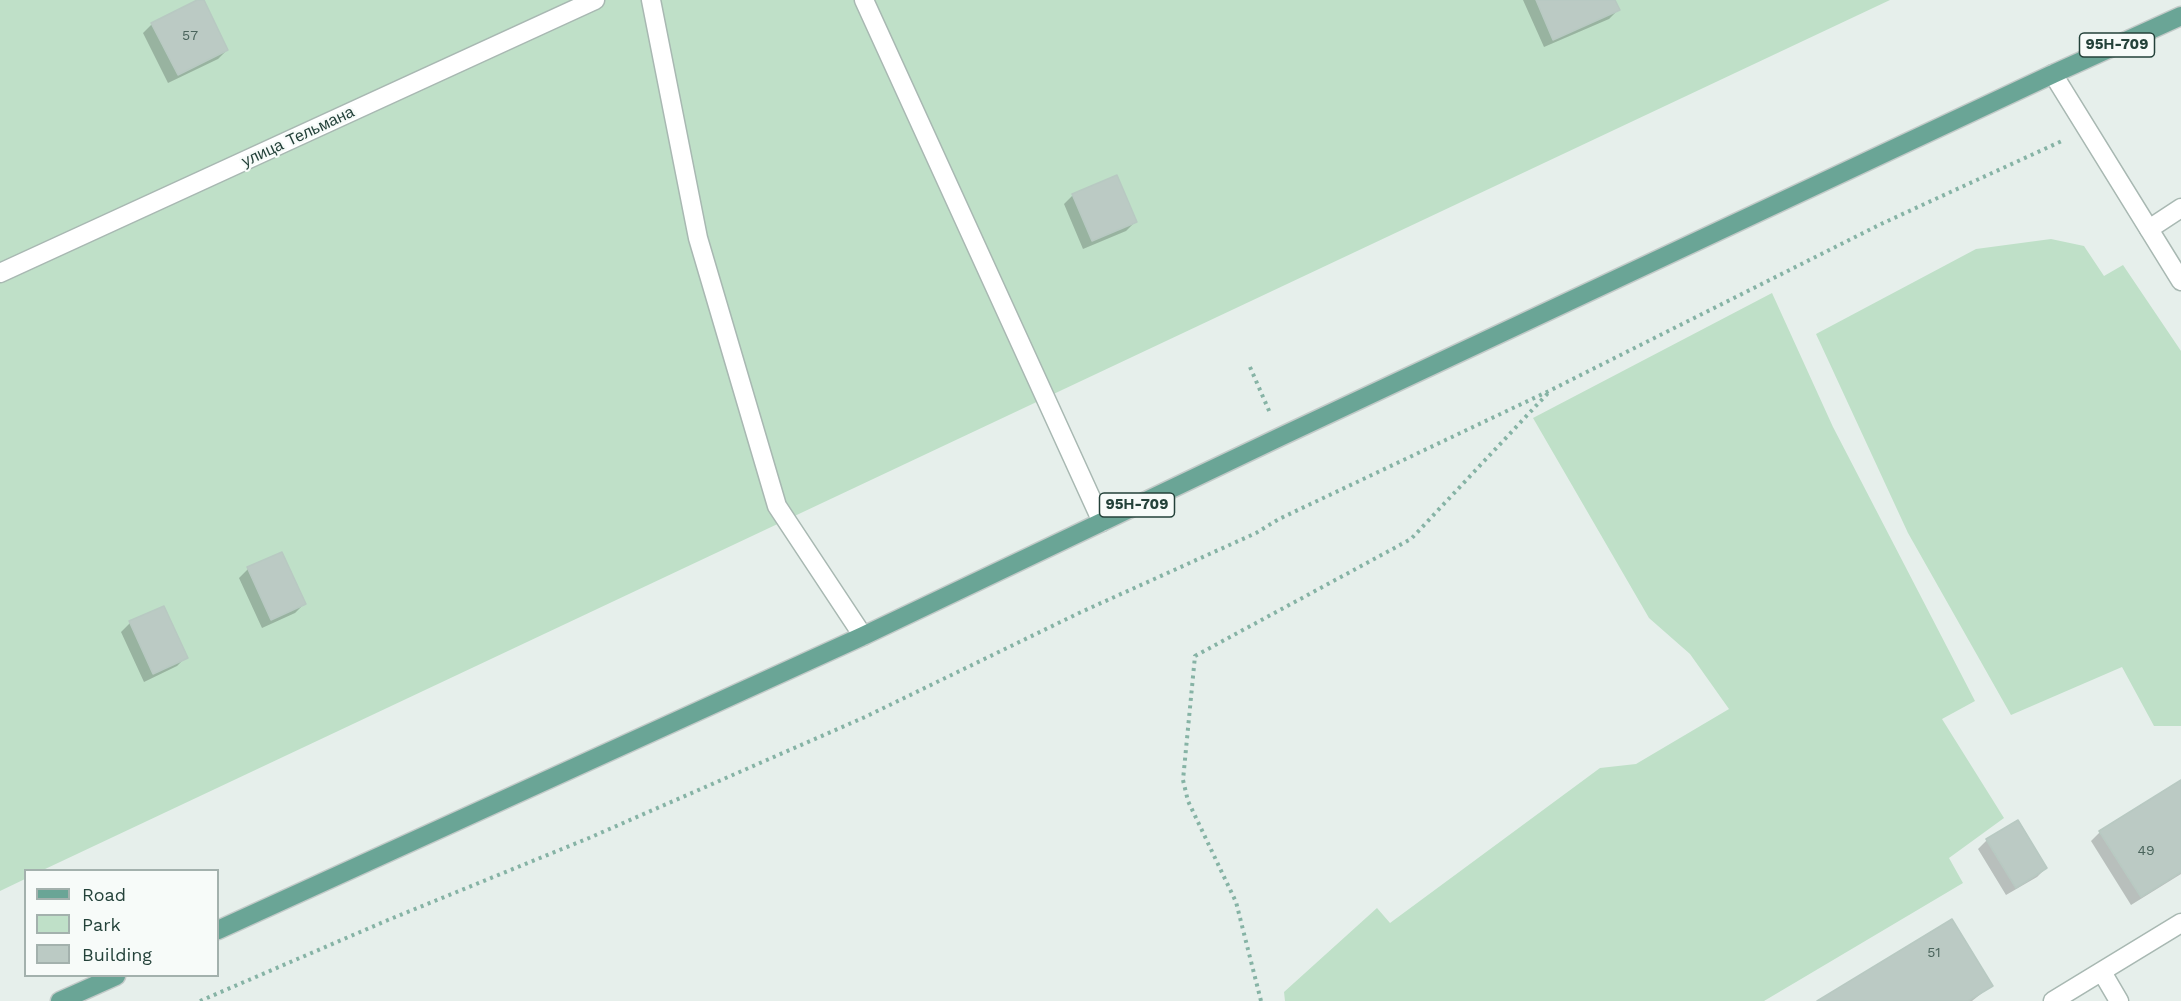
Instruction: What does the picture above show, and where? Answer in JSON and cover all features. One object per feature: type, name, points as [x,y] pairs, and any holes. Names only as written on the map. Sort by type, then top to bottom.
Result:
[{"type":"main road","name":"95Н-709","points":[[219,930],[863,636],[1280,437],[2181,16]]},
{"type":"main road","points":[[60,1001],[112,977]]},
{"type":"street","name":"улица Тельмана","points":[[0,273],[595,0]]},
{"type":"street","points":[[651,0],[698,238],[777,506],[863,636]]},
{"type":"street","points":[[864,0],[1102,522]]},
{"type":"street","points":[[2053,74],[2181,281]]},
{"type":"street","points":[[2149,229],[2181,208]]},
{"type":"street","points":[[2053,1001],[2181,923]]},
{"type":"street","points":[[2102,972],[2119,1001]]},
{"type":"path","points":[[200,1001],[388,920],[589,838],[865,717],[1079,613],[1256,533],[1279,519],[1551,390],[1881,224],[2087,130]]},
{"type":"path","points":[[1250,367],[1280,437]]},
{"type":"path","points":[[1260,1001],[1251,956],[1236,902],[1188,801],[1183,780],[1196,656],[1411,539],[1551,390]]},
{"type":"green space","points":[[0,0],[1890,0],[45,869],[24,869],[24,879],[0,891]]},
{"type":"green space","points":[[2051,239],[2084,246],[2104,276],[2123,265],[2181,351],[2181,726],[2154,726],[2122,667],[2011,715],[1908,533],[1816,334],[1976,249]]},
{"type":"green space","points":[[1772,293],[1833,427],[1975,701],[1942,719],[2004,818],[1949,858],[1963,883],[1764,1001],[1285,1001],[1284,992],[1377,908],[1390,923],[1600,768],[1636,764],[1729,709],[1690,654],[1649,618],[1533,418]]},
{"type":"building","points":[[197,0],[204,0],[228,50],[178,75],[151,23]]},
{"type":"building","points":[[1536,0],[1615,0],[1620,10],[1553,40]]},
{"type":"building","points":[[1117,175],[1137,222],[1092,241],[1072,194]]},
{"type":"building","points":[[282,552],[306,604],[271,620],[247,567]]},
{"type":"building","points":[[164,606],[188,658],[153,674],[129,621]]},
{"type":"building","points":[[2181,780],[2181,872],[2141,897],[2099,831]]},
{"type":"building","points":[[2018,820],[2047,868],[2016,888],[1986,839]]},
{"type":"building","points":[[1952,919],[1993,986],[1968,1001],[1817,1001]]}]
